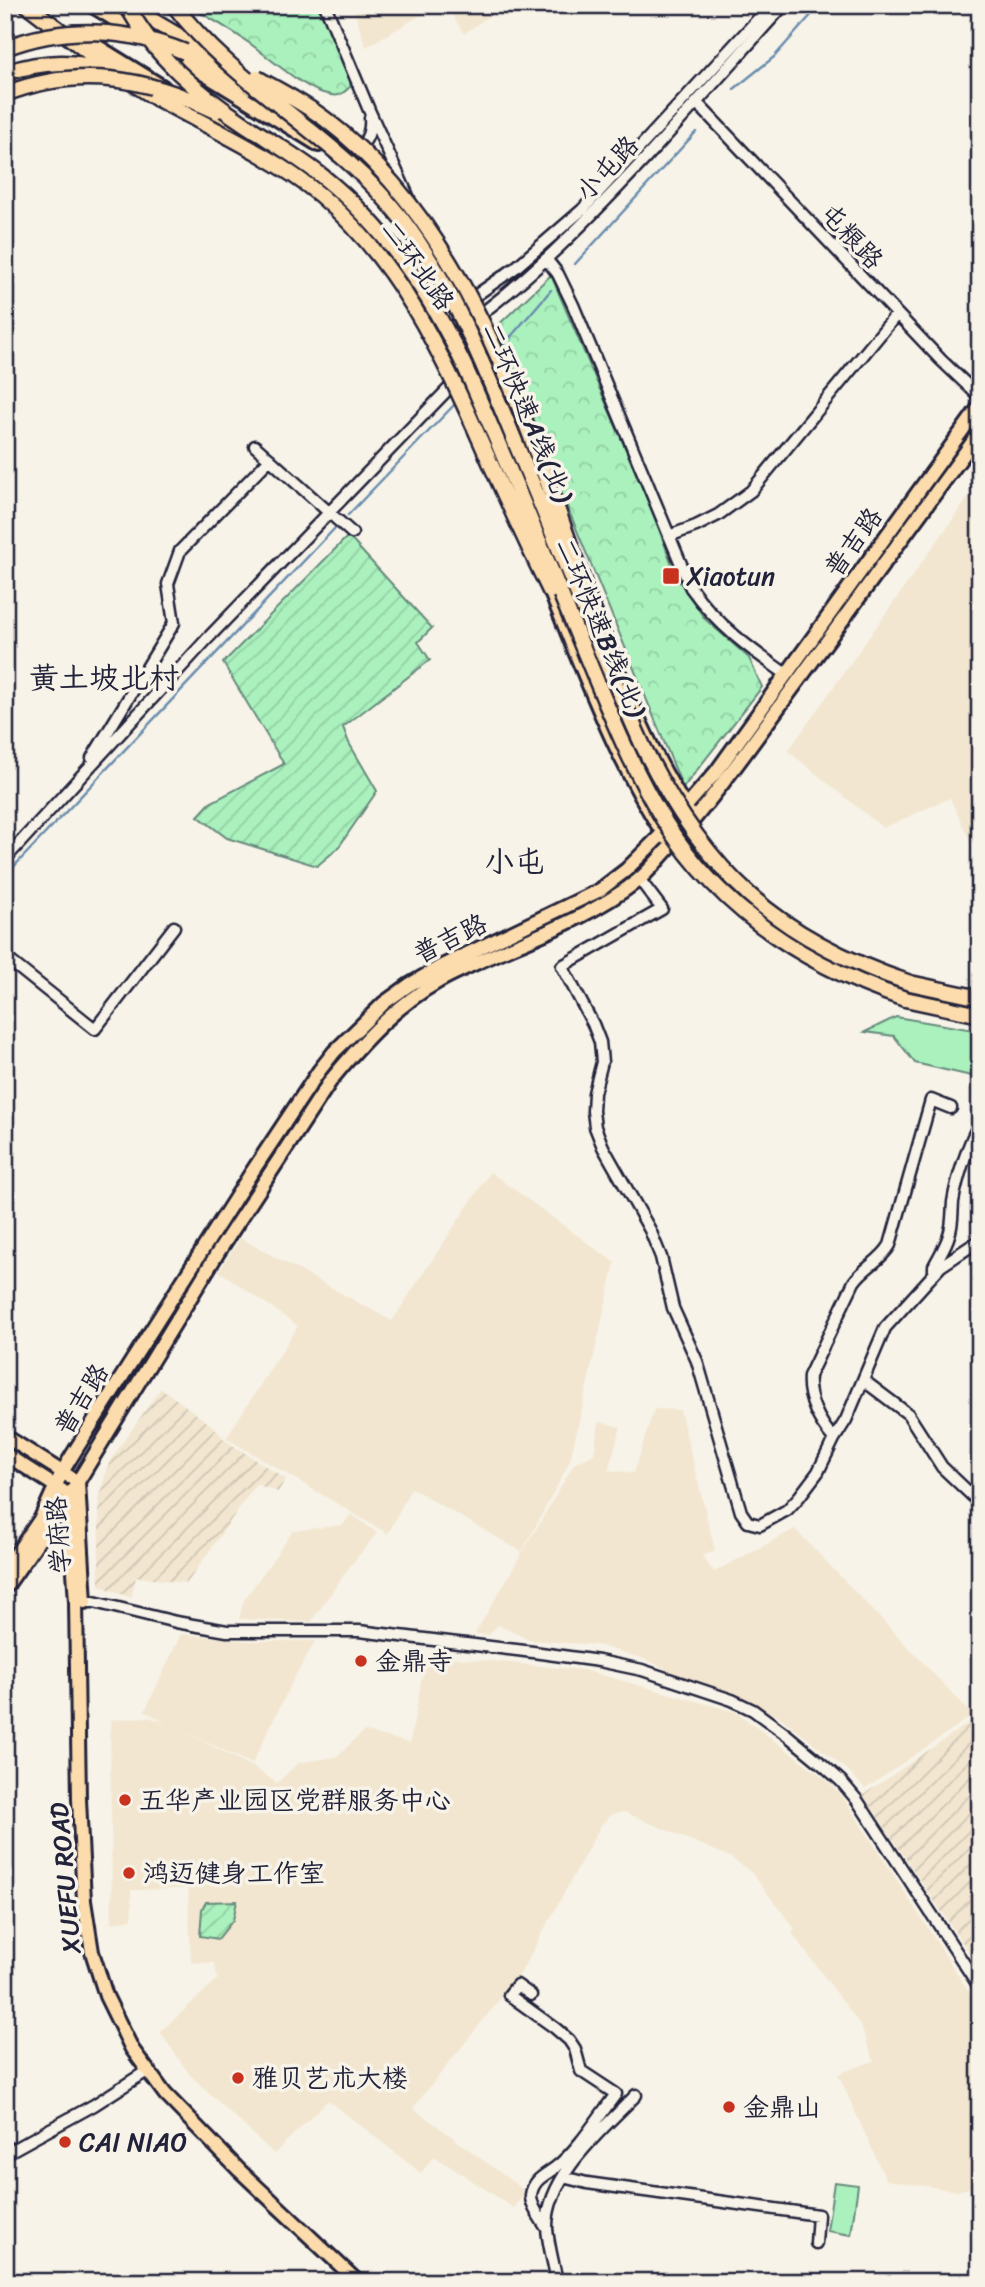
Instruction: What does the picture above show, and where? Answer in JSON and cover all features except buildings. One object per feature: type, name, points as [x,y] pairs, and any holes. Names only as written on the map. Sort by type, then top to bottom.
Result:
[{"type":"highway","points":[[30,5],[121,77],[296,177],[342,215],[388,267],[414,305],[438,349],[527,544],[628,753]]},
{"type":"highway","points":[[127,5],[295,100],[341,132],[400,190],[438,243],[474,306],[508,381],[643,746]]},
{"type":"highway","points":[[127,5],[153,46],[181,75],[226,111],[279,146]]},
{"type":"highway","points":[[174,5],[215,50],[297,119]]},
{"type":"highway","points":[[5,48],[45,36],[74,32],[118,33],[146,38],[210,64],[257,91],[297,119]]},
{"type":"highway","points":[[5,73],[33,65],[62,63],[101,68],[121,77]]},
{"type":"highway","points":[[5,94],[42,83],[69,79],[105,78],[133,81],[202,105],[279,146]]},
{"type":"highway","name":"二环快速A线(北)","points":[[297,119],[345,158],[387,201],[448,291],[485,370],[643,746],[669,796],[696,838],[751,897],[785,924],[819,944],[867,968],[910,983],[980,998]]},
{"type":"highway","name":"二环快速B线(北)","points":[[279,146],[319,173],[360,210],[401,257],[440,318],[477,394],[628,753],[664,820],[683,848],[710,880],[740,909],[768,932],[811,959],[861,983],[905,999],[980,1015]]},
{"type":"main road","name":"二环北路","points":[[30,5],[310,180],[370,235],[402,275],[434,325],[461,377],[608,727],[639,792],[671,845]]},
{"type":"main road","name":"二环北路","points":[[91,5],[331,153],[364,181],[423,247],[461,304],[500,384],[638,714],[659,760],[694,820]]},
{"type":"main road","name":"普吉路","points":[[5,1570],[41,1518],[62,1472],[318,1071],[358,1026],[409,985],[440,967],[600,890],[626,870],[663,833],[716,772],[980,406]]},
{"type":"main road","name":"普吉路","points":[[5,1588],[78,1482],[217,1254],[331,1080],[368,1035],[395,1011],[438,982],[563,925],[610,900],[639,880],[707,805],[980,432]]},
{"type":"main road","name":"学府路","points":[[5,1436],[78,1482],[81,1602]]},
{"type":"main road","name":"学府路","points":[[5,1454],[69,1495]]},
{"type":"main road","name":"学府路","points":[[62,1472],[69,1495]]},
{"type":"main road","name":"XUEFU ROAD","points":[[69,1495],[81,1602],[79,1799],[86,1914],[92,1952],[106,1996],[132,2049],[165,2094],[198,2130],[358,2282]]},
{"type":"street","points":[[325,5],[369,110],[461,304]]},
{"type":"street","name":"小屯路","points":[[434,325],[515,268],[582,210],[771,5]]},
{"type":"street","name":"小屯路","points":[[443,341],[547,260],[587,221],[784,5]]},
{"type":"street","name":"屯粮路","points":[[697,103],[897,314],[980,397]]},
{"type":"street","points":[[331,153],[346,155],[362,145],[370,128],[369,110]]},
{"type":"street","points":[[547,260],[558,274],[573,305],[691,588],[706,609],[747,648],[786,674]]},
{"type":"street","points":[[669,536],[718,515],[751,491],[897,314]]},
{"type":"street","points":[[5,859],[329,511],[461,377]]},
{"type":"street","points":[[255,446],[352,533]]},
{"type":"street","points":[[87,767],[174,622],[168,584],[180,551],[270,459]]},
{"type":"street","points":[[131,692],[149,703]]},
{"type":"street","points":[[639,880],[662,909],[562,965],[600,1042],[602,1062],[594,1093],[595,1127],[603,1147],[650,1230],[661,1257],[673,1308],[696,1361],[741,1512],[748,1522],[760,1525],[787,1510],[818,1472],[846,1420],[884,1328],[951,1258],[980,1240]]},
{"type":"street","points":[[5,957],[95,1029],[174,927]]},
{"type":"street","points":[[834,1439],[818,1418],[808,1382],[809,1376],[854,1282],[860,1273],[885,1254],[890,1245],[931,1100],[951,1108]]},
{"type":"street","points":[[934,1274],[934,1266],[949,1238],[953,1202],[972,1135],[980,1123]]},
{"type":"street","points":[[863,1380],[908,1414],[942,1467],[980,1503]]},
{"type":"street","points":[[81,1602],[94,1602],[227,1631],[359,1631],[599,1661],[642,1670],[732,1700],[753,1710],[787,1734],[841,1781],[857,1800],[980,1988]]},
{"type":"street","points":[[531,1995],[517,1985],[509,1995],[562,2034],[575,2049],[581,2071],[616,2094],[586,2134],[555,2168],[544,2173],[534,2185],[532,2204],[547,2229]]},
{"type":"street","points":[[5,2154],[94,2105],[147,2071]]},
{"type":"street","points":[[557,2282],[547,2229],[555,2189],[604,2128],[636,2095]]},
{"type":"street","points":[[562,2177],[587,2183],[818,2215],[816,2243]]},
{"type":"shaded area","points":[[352,5],[438,5],[366,47]]},
{"type":"shaded area","points":[[446,5],[504,5],[464,34]]},
{"type":"shaded area","points":[[980,481],[980,862],[950,798],[883,828],[788,751]]},
{"type":"shaded area","points":[[490,1172],[615,1263],[570,1461],[522,1552],[411,1488],[388,1534],[226,1438],[298,1326],[219,1271],[240,1238],[392,1321]]},
{"type":"shaded area","points":[[161,1388],[214,1427],[226,1441],[286,1479],[278,1492],[256,1484],[187,1583],[136,1577],[131,1598],[99,1585],[99,1499],[106,1471],[114,1455]]},
{"type":"shaded area","points":[[654,1409],[680,1410],[715,1550],[702,1556],[714,1572],[795,1529],[973,1715],[865,1789],[848,1770],[777,1715],[664,1674],[665,1668],[642,1658],[597,1645],[529,1640],[498,1625],[489,1635],[475,1634],[574,1464],[594,1454],[599,1422],[621,1427],[608,1470],[634,1473]]},
{"type":"shaded area","points":[[351,1514],[377,1533],[311,1622],[239,1619],[244,1600],[293,1531],[343,1525]]},
{"type":"shaded area","points":[[181,1634],[247,1641],[315,1641],[252,1764],[181,1730],[255,1768],[277,1783],[298,1763],[336,1757],[364,1731],[410,1743],[426,1655],[583,1670],[736,1712],[828,1781],[845,1800],[980,2009],[980,2185],[958,2191],[886,2180],[838,2074],[874,2061],[861,2026],[792,1933],[795,1929],[751,1872],[730,1857],[624,1812],[612,1814],[601,1825],[520,1974],[413,2108],[526,2192],[514,2208],[434,2156],[421,2173],[328,2100],[274,2154],[190,2075],[160,2032],[218,1979],[214,1963],[191,1962],[188,1889],[131,1890],[132,1919],[112,1923],[110,1720],[148,1717],[165,1722],[145,1711]]},
{"type":"shaded area","points":[[980,1715],[980,1969],[863,1795]]},
{"type":"green space","points":[[186,5],[322,5],[351,76],[350,87],[342,94],[334,95],[311,88],[236,34]]},
{"type":"green space","points":[[551,275],[651,508],[677,578],[705,619],[749,658],[762,687],[683,788],[494,329]]},
{"type":"green space","points":[[348,536],[432,628],[418,642],[430,660],[343,727],[349,743],[377,791],[338,848],[317,866],[227,838],[198,816],[210,803],[284,764],[223,663]]},
{"type":"green space","points":[[896,1017],[980,1031],[980,1078],[915,1063],[894,1036],[865,1032]]},
{"type":"green space","points":[[237,1901],[233,1920],[218,1939],[200,1936],[202,1909],[206,1902]]},
{"type":"green space","points":[[834,2182],[858,2185],[851,2235],[827,2231]]},
{"type":"waterway","points":[[734,89],[774,57],[820,5]]},
{"type":"waterway","points":[[575,264],[696,132]]},
{"type":"waterway","points":[[501,348],[551,290]]},
{"type":"waterway","points":[[348,515],[455,404]]},
{"type":"waterway","points":[[5,876],[336,527]]},
{"type":"place","name":"Xiaotun","points":[[671,576]]},
{"type":"place","name":"金鼎寺","points":[[361,1661]]},
{"type":"place","name":"五华产业园区党群服务中心","points":[[125,1800]]},
{"type":"place","name":"鸿迈健身工作室","points":[[129,1873]]},
{"type":"place","name":"雅贝艺术大楼","points":[[238,2078]]},
{"type":"place","name":"金鼎山","points":[[729,2107]]},
{"type":"place","name":"CAI NIAO","points":[[65,2142]]},
{"type":"district","name":"黄土坡北村","points":[[104,678]]},
{"type":"district","name":"小屯","points":[[514,862]]}]
